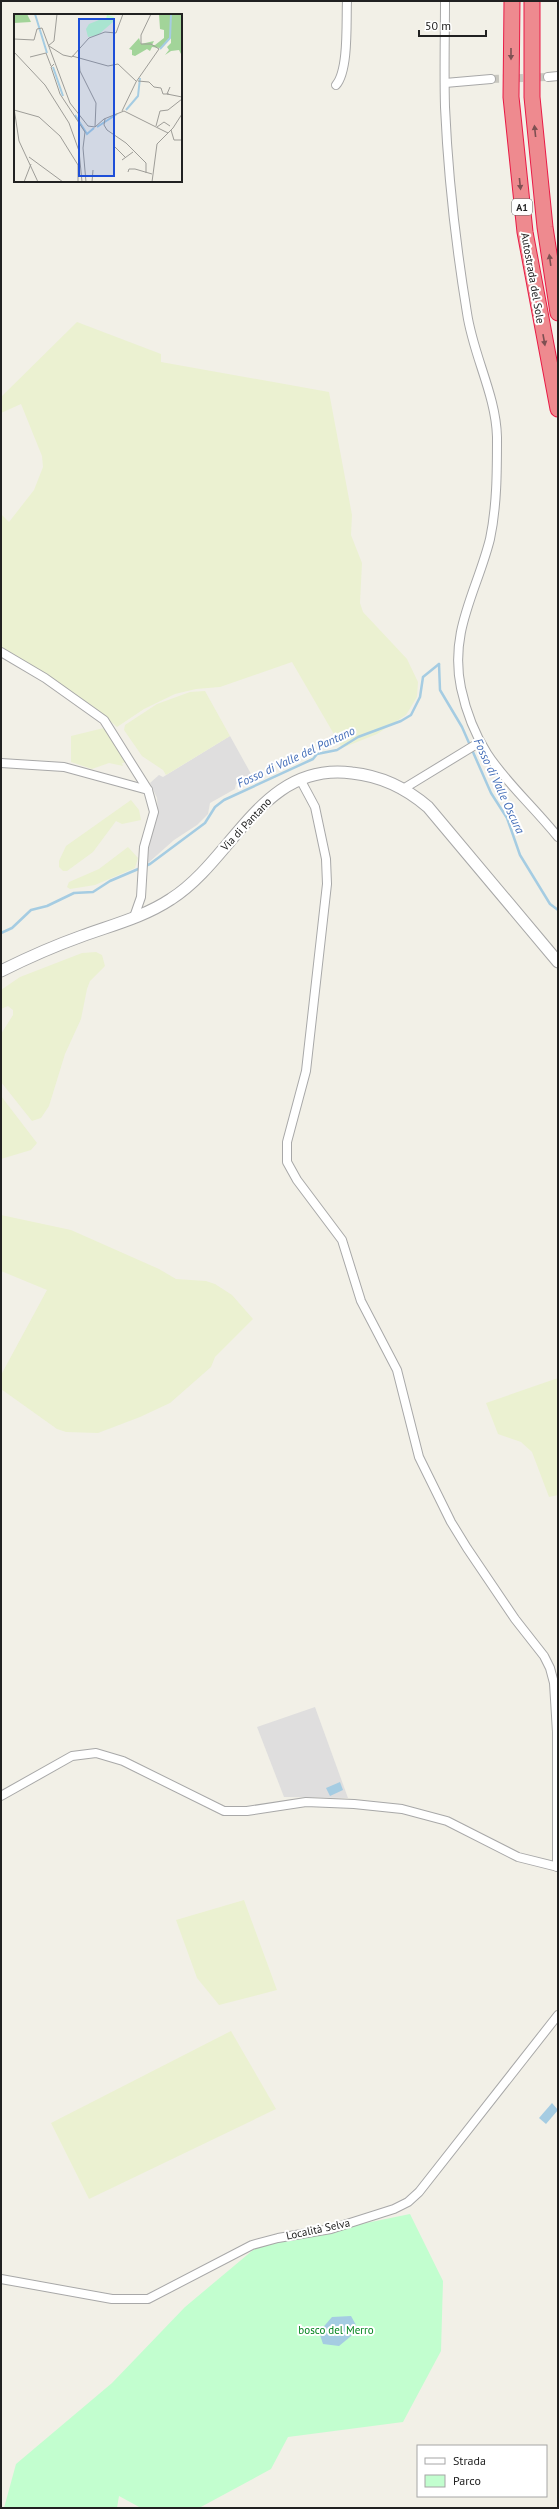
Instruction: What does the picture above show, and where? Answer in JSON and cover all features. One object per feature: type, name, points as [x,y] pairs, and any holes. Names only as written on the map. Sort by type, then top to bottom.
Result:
[{"type":"highway","name":"Autostrada del Sole","points":[[512,1],[511,97],[525,232],[558,409]]},
{"type":"highway","name":"Autostrada del Sole","points":[[532,1],[532,97],[545,227],[558,312]]},
{"type":"street","points":[[336,85],[340,76],[344,53],[347,1]]},
{"type":"street","points":[[445,1],[445,83],[448,153],[466,310],[494,412],[496,429],[495,497],[491,530],[466,611],[457,651],[461,689],[480,742],[504,778],[558,837]]},
{"type":"street","points":[[548,77],[558,76]]},
{"type":"street","points":[[445,83],[491,79]]},
{"type":"street","points":[[1,652],[45,678],[104,720],[148,790],[153,804],[153,816],[144,847],[142,890],[134,917]]},
{"type":"street","points":[[403,789],[480,742]]},
{"type":"street","points":[[1,763],[64,767],[148,790]]},
{"type":"street","name":"Via di Pantano","points":[[1,971],[59,944],[134,917],[164,904],[188,887],[258,809],[276,794],[300,779],[325,773],[348,772],[375,777],[403,789],[421,801],[442,820],[558,962]]},
{"type":"street","points":[[1,1796],[72,1756],[96,1752],[118,1759],[224,1811],[247,1811],[306,1802],[397,1808],[447,1821],[518,1857],[557,1867],[557,1732],[554,1688],[550,1668],[544,1656],[510,1613],[451,1522],[419,1457],[395,1366],[361,1301],[342,1240],[297,1180],[286,1162],[287,1142],[306,1071],[327,884],[327,865],[315,806],[300,779]]},
{"type":"street","name":"Località Selva","points":[[1,2279],[112,2299],[148,2299],[256,2244],[330,2228],[398,2207],[419,2192],[558,2015]]},
{"type":"shaded area","points":[[230,736],[255,781],[250,783],[241,781],[236,784],[235,789],[210,803],[208,814],[197,825],[174,840],[148,863],[147,848],[158,813],[157,798],[150,783],[159,775],[163,777]]},
{"type":"shaded area","points":[[315,1707],[348,1798],[284,1797],[257,1727]]},
{"type":"green space","points":[[77,322],[161,354],[161,362],[329,392],[352,515],[351,535],[362,563],[360,603],[363,612],[407,659],[418,682],[417,697],[406,715],[377,734],[342,748],[292,662],[220,687],[196,689],[175,694],[144,709],[117,727],[93,706],[1,647],[1,514],[9,522],[34,490],[43,467],[42,456],[21,404],[1,413],[1,397]]},
{"type":"green space","points":[[205,691],[230,736],[166,775],[163,770],[142,756],[124,730],[125,725],[157,704],[190,692]]},
{"type":"green space","points":[[108,727],[127,762],[122,763],[123,766],[109,763],[92,769],[71,762],[71,736]]},
{"type":"green space","points":[[131,800],[139,810],[141,820],[122,824],[116,821],[93,852],[67,871],[63,871],[59,867],[59,861],[66,846]]},
{"type":"green space","points":[[128,847],[138,858],[135,868],[95,885],[70,889],[67,887],[69,882],[99,869]]},
{"type":"green space","points":[[96,952],[102,955],[105,966],[90,981],[81,1019],[65,1054],[49,1106],[41,1118],[32,1121],[1,1082],[1,1034],[13,1015],[13,1010],[8,1006],[1,1009],[1,990],[20,977],[82,953]]},
{"type":"green space","points":[[1,1096],[37,1143],[31,1150],[1,1159]]},
{"type":"green space","points":[[1,1215],[71,1230],[159,1269],[176,1279],[206,1281],[215,1284],[232,1295],[253,1319],[215,1357],[211,1367],[170,1403],[140,1417],[98,1433],[66,1432],[57,1429],[1,1389],[1,1375],[47,1290],[1,1271]]},
{"type":"green space","points":[[558,1378],[558,1495],[549,1497],[532,1452],[521,1442],[498,1434],[486,1403]]},
{"type":"green space","points":[[244,1900],[277,1990],[219,2005],[197,1978],[176,1920]]},
{"type":"green space","points":[[231,2031],[276,2109],[89,2199],[51,2123]]},
{"type":"green space","name":"bosco del Merro","points":[[410,2214],[443,2281],[441,2351],[403,2422],[288,2437],[271,2469],[199,2508],[141,2508],[119,2496],[117,2508],[4,2508],[16,2464],[112,2383],[185,2307],[259,2245]]},
{"type":"water","points":[[340,1782],[343,1790],[330,1796],[326,1788]]},
{"type":"water","points":[[552,2103],[558,2110],[546,2124],[539,2118]]},
{"type":"water","points":[[351,2316],[356,2325],[356,2332],[339,2346],[323,2344],[319,2332],[332,2317]]},
{"type":"waterway","name":"Fosso di Valle Oscura","points":[[439,664],[440,690],[462,727],[491,793],[507,818],[520,855],[550,904],[558,910]]},
{"type":"waterway","name":"Fosso di Valle del Pantano","points":[[1,933],[12,928],[31,910],[47,906],[74,893],[93,892],[110,881],[150,864],[205,823],[215,807],[224,800],[313,759],[317,754],[337,750],[358,737],[401,721],[411,715],[420,697],[423,677],[439,664]]},
{"type":"tunnel","points":[[491,79],[548,77]]}]
